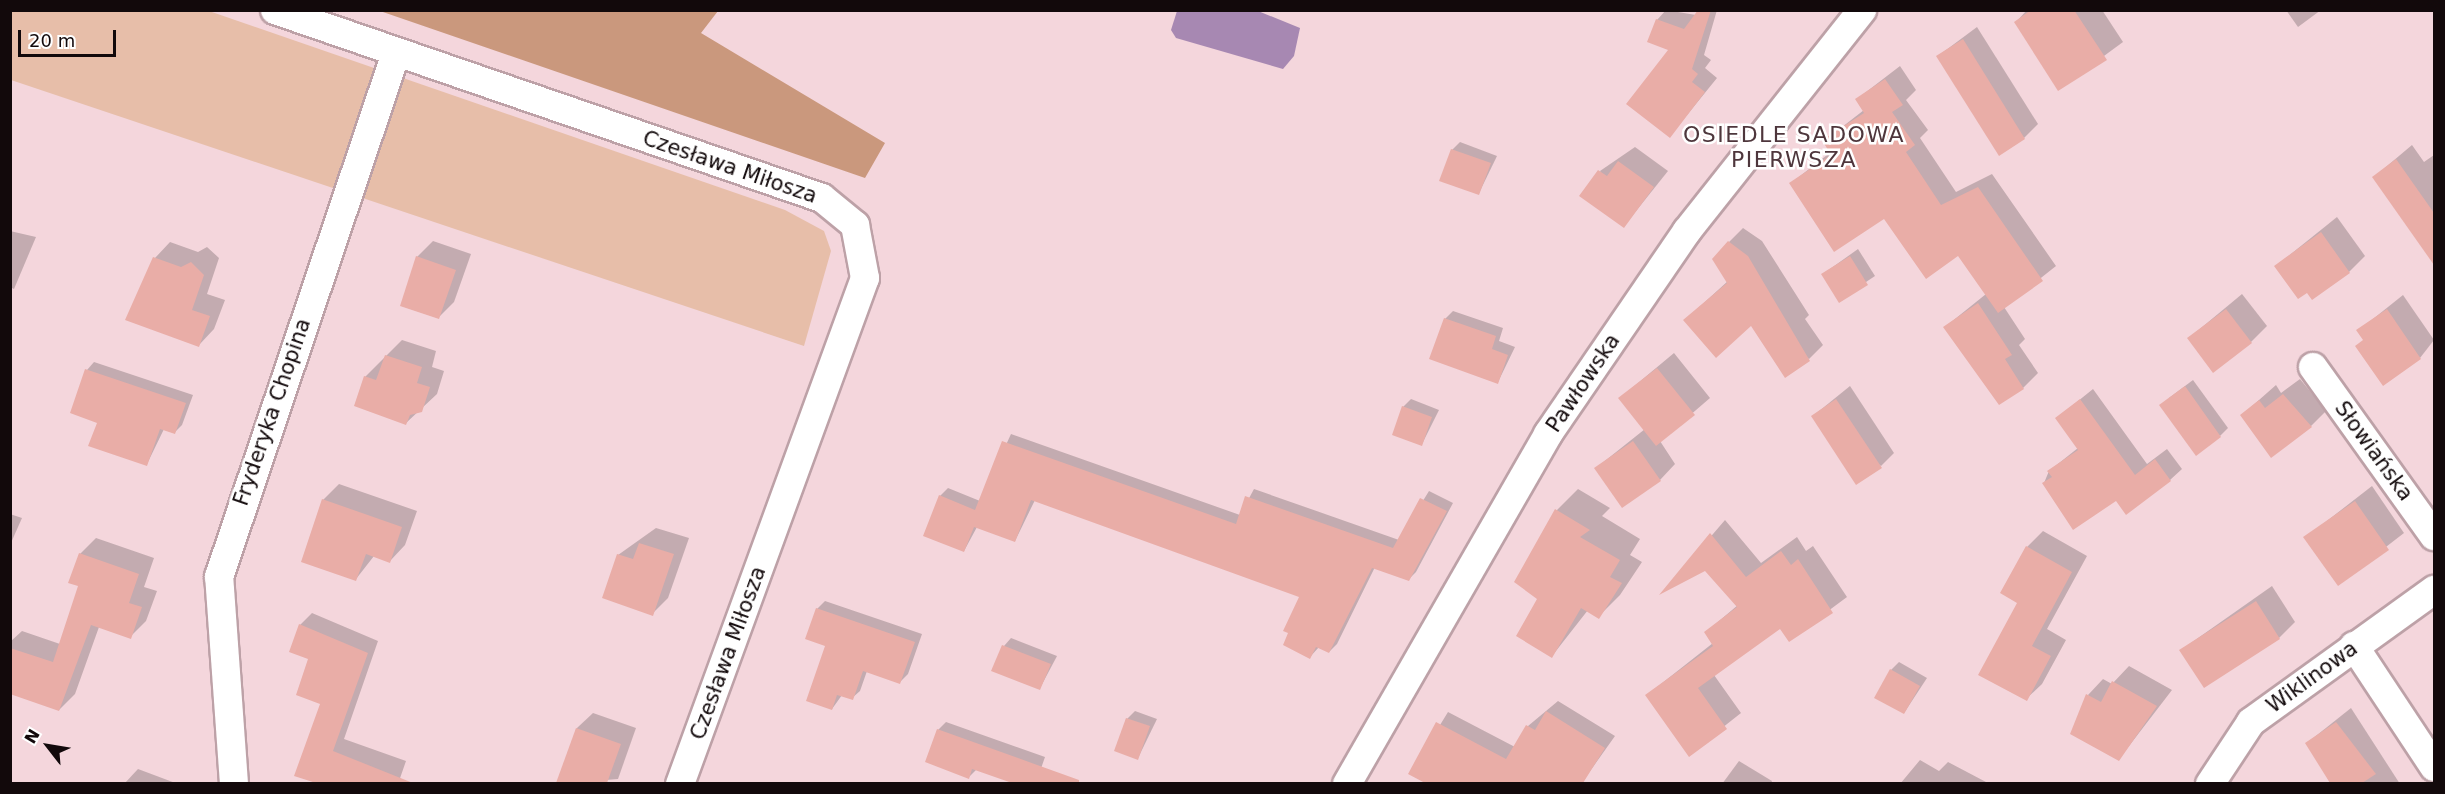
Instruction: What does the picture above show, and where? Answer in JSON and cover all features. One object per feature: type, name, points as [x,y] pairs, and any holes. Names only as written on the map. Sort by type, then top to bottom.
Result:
[{"type":"street","name":"Czesława Miłosza","points":[[275,10],[822,198],[855,225],[865,278],[680,783]]},
{"type":"street","name":"Pawłowska","points":[[1347,783],[1548,434],[1687,231],[1862,10]]},
{"type":"street","name":"Fryderyka Chopina","points":[[234,783],[219,577],[396,53]]},
{"type":"street","name":"Słowiańska","points":[[2313,367],[2434,536]]},
{"type":"street","name":"Wiklinowa","points":[[2210,783],[2251,722],[2434,590]]},
{"type":"street","points":[[2354,646],[2434,767]]},
{"type":"shaded area","points":[[11,11],[209,11],[785,210],[824,231],[831,251],[804,346],[11,80]]},
{"type":"shaded area","points":[[380,11],[718,11],[701,33],[885,143],[865,178]]},
{"type":"shaded area","points":[[1177,11],[1258,11],[1300,28],[1294,56],[1283,69],[1176,38],[1171,30]]},
{"type":"building","points":[[1698,10],[1711,10],[1692,69],[1698,74],[1692,82],[1705,92],[1670,138],[1626,104],[1668,50],[1647,42],[1656,19],[1684,29]]},
{"type":"building","points":[[2031,10],[2074,10],[2107,60],[2058,91],[2014,22]]},
{"type":"building","points":[[1963,39],[2025,139],[1999,156],[1936,56]]},
{"type":"building","points":[[1885,79],[1903,105],[1892,112],[1915,145],[1906,152],[1941,205],[1978,187],[2043,281],[1998,313],[1958,256],[1926,279],[1884,219],[1834,252],[1789,183],[1831,155],[1822,140],[1864,113],[1855,99]]},
{"type":"building","points":[[1451,149],[1491,163],[1479,195],[1439,181]]},
{"type":"building","points":[[2396,159],[2434,213],[2434,265],[2372,177]]},
{"type":"building","points":[[1618,161],[1654,187],[1624,228],[1579,196],[1598,170],[1607,176]]},
{"type":"building","points":[[2321,232],[2350,273],[2312,300],[2307,293],[2298,299],[2274,266]]},
{"type":"building","points":[[1728,241],[1748,256],[1810,361],[1785,378],[1751,326],[1716,358],[1683,320],[1727,283],[1712,259]]},
{"type":"building","points":[[416,256],[456,270],[439,319],[400,306]]},
{"type":"building","points":[[1850,256],[1868,285],[1839,303],[1821,274]]},
{"type":"building","points":[[153,257],[181,267],[191,262],[204,275],[192,310],[210,316],[199,347],[125,320]]},
{"type":"building","points":[[1978,303],[2012,355],[2005,359],[2024,389],[1999,405],[1943,327]]},
{"type":"building","points":[[2226,309],[2252,343],[2213,373],[2187,338]]},
{"type":"building","points":[[2387,309],[2421,359],[2383,386],[2355,346],[2363,340],[2356,330]]},
{"type":"building","points":[[1444,318],[1496,336],[1492,349],[1508,355],[1498,384],[1429,359]]},
{"type":"building","points":[[385,355],[422,367],[417,383],[430,387],[422,412],[410,415],[406,425],[354,406],[364,376],[376,380]]},
{"type":"building","points":[[1657,368],[1695,415],[1656,446],[1618,398]]},
{"type":"building","points":[[85,369],[186,403],[175,434],[160,429],[147,466],[88,446],[97,423],[70,413]]},
{"type":"building","points":[[2185,386],[2221,437],[2196,456],[2159,405]]},
{"type":"building","points":[[2283,394],[2312,427],[2271,458],[2240,415],[2259,400],[2265,408]]},
{"type":"building","points":[[1836,399],[1882,468],[1856,485],[1811,416]]},
{"type":"building","points":[[2080,399],[2135,475],[2155,459],[2171,481],[2126,515],[2116,501],[2073,530],[2042,483],[2052,477],[2047,471],[2078,450],[2055,418]]},
{"type":"building","points":[[1402,406],[1432,417],[1422,446],[1392,435]]},
{"type":"building","points":[[1002,441],[1236,524],[1245,496],[1393,548],[1420,498],[1447,511],[1409,581],[1372,568],[1329,653],[1316,647],[1310,659],[1283,645],[1288,633],[1283,631],[1299,597],[1031,500],[1015,542],[974,527],[964,552],[923,536],[939,495],[975,510]]},
{"type":"building","points":[[1633,441],[1661,481],[1622,508],[1594,468]]},
{"type":"building","points":[[322,499],[402,527],[390,563],[366,554],[356,581],[301,562]]},
{"type":"building","points":[[2355,501],[2389,550],[2338,586],[2303,537]]},
{"type":"building","points":[[1555,509],[1590,530],[1580,537],[1620,560],[1610,577],[1622,583],[1599,619],[1581,608],[1552,658],[1516,636],[1537,599],[1514,582]]},
{"type":"building","points":[[1710,533],[1746,577],[1781,551],[1791,565],[1798,559],[1833,613],[1789,642],[1780,629],[1698,688],[1727,729],[1689,757],[1645,695],[1713,646],[1704,632],[1737,607],[1705,571],[1659,595]]},
{"type":"building","points":[[639,543],[674,554],[653,616],[602,598],[617,554],[633,559]]},
{"type":"building","points":[[2026,546],[2072,572],[2032,646],[2051,656],[2027,701],[1978,675],[2017,603],[2000,593]]},
{"type":"building","points":[[79,553],[139,574],[129,603],[142,607],[131,639],[91,625],[59,711],[10,694],[10,648],[53,662],[78,586],[68,583]]},
{"type":"building","points":[[2256,601],[2280,639],[2204,688],[2179,650]]},
{"type":"building","points":[[816,608],[915,642],[900,684],[863,671],[853,700],[837,695],[832,710],[806,701],[825,646],[805,639]]},
{"type":"building","points":[[299,624],[368,653],[333,751],[413,783],[316,783],[294,776],[320,704],[296,695],[308,659],[289,652]]},
{"type":"building","points":[[1002,645],[1051,664],[1040,690],[991,671]]},
{"type":"building","points":[[1890,669],[1920,686],[1904,714],[1874,698]]},
{"type":"building","points":[[2112,681],[2157,706],[2119,761],[2070,734],[2086,694],[2101,702]]},
{"type":"building","points":[[1546,711],[1605,748],[1583,783],[1425,783],[1408,774],[1436,722],[1506,759],[1526,725],[1535,730]]},
{"type":"building","points":[[1126,718],[1150,726],[1138,760],[1114,751]]},
{"type":"building","points":[[2336,722],[2376,774],[2362,783],[2330,783],[2305,743]]},
{"type":"building","points":[[576,728],[621,744],[607,783],[556,783]]},
{"type":"building","points":[[937,729],[1079,780],[1079,783],[1012,783],[972,769],[969,779],[925,762]]},
{"type":"district","name":"OSIEDLE SADOWA PIERWSZA","points":[[1794,146]]}]
